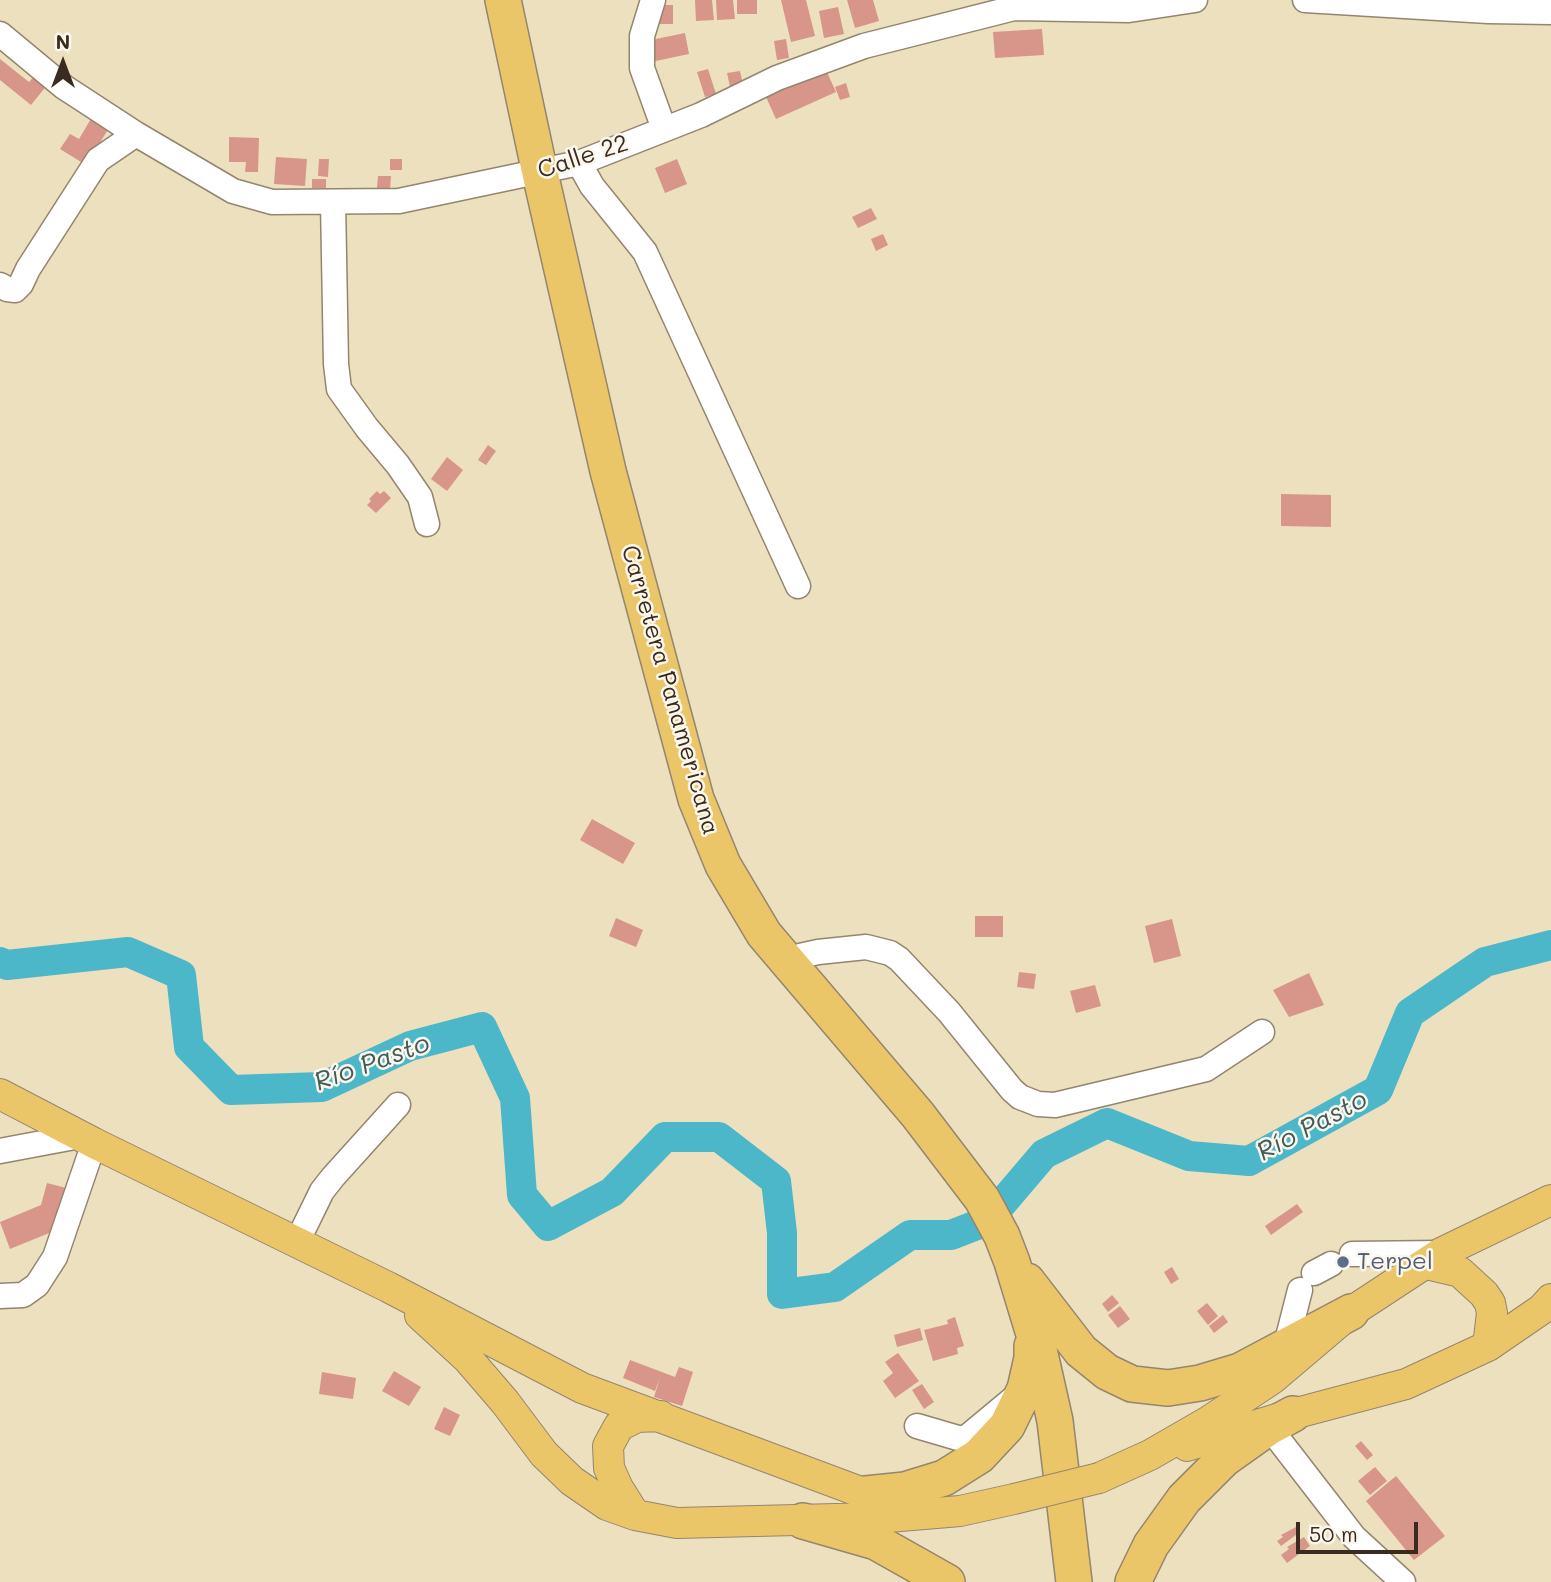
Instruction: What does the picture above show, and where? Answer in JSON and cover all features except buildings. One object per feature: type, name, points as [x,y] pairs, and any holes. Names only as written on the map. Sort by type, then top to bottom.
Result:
[{"type":"highway","name":"Carretera Panamericana","points":[[503,0],[608,471],[696,799],[723,865],[764,934],[918,1115],[982,1199],[1007,1249],[1040,1354],[1055,1421],[1074,1582]]},
{"type":"highway","points":[[1007,1249],[1081,1351],[1107,1372],[1132,1384],[1167,1388],[1200,1383],[1240,1371],[1350,1312]]},
{"type":"highway","points":[[866,1494],[905,1490],[944,1478],[979,1456],[1006,1426],[1025,1389],[1031,1358],[1031,1325]]},
{"type":"highway","points":[[1133,1582],[1152,1545],[1184,1499],[1224,1460],[1281,1420]]},
{"type":"highway","points":[[803,1521],[877,1542],[945,1581]]},
{"type":"main road","points":[[0,1094],[87,1140],[388,1287],[583,1388],[866,1494],[936,1513]]},
{"type":"main road","points":[[388,1287],[468,1359],[544,1454],[572,1481],[607,1504],[635,1515],[677,1523],[803,1521],[936,1513],[960,1511],[1099,1478],[1150,1455],[1209,1421],[1272,1379],[1350,1312],[1434,1259],[1551,1200]]},
{"type":"main road","points":[[1434,1259],[1475,1283],[1490,1303],[1492,1313],[1488,1346]]},
{"type":"main road","points":[[1150,1455],[1406,1384],[1488,1346],[1542,1310],[1551,1299]]},
{"type":"main road","points":[[635,1515],[609,1468],[608,1446],[619,1426],[637,1417],[662,1416]]},
{"type":"street","points":[[653,0],[642,36],[642,68],[664,130]]},
{"type":"street","name":"Calle 22","points":[[0,34],[64,87],[136,134],[233,191],[272,202],[399,201],[579,163],[701,115],[777,78],[864,46],[1014,8],[1129,10],[1195,0]]},
{"type":"street","points":[[1306,0],[1551,12]]},
{"type":"street","points":[[0,285],[15,290],[21,284],[98,160],[136,134]]},
{"type":"street","points":[[579,163],[592,186],[645,252],[799,586]]},
{"type":"street","points":[[333,202],[335,364],[339,389],[367,428],[398,464],[420,497],[427,524]]},
{"type":"street","points":[[789,965],[800,956],[818,952],[866,947],[890,953],[899,959],[949,1012],[1012,1090],[1020,1097],[1038,1104],[1055,1105],[1206,1069],[1262,1032]]},
{"type":"street","points":[[297,1242],[322,1191],[398,1105]]},
{"type":"street","points":[[0,1151],[87,1140],[55,1257],[37,1285],[23,1295],[0,1296]]},
{"type":"street","points":[[1286,1345],[1324,1270],[1434,1259]]},
{"type":"street","points":[[917,1426],[966,1438],[1025,1389]]},
{"type":"street","points":[[1281,1420],[1354,1537],[1403,1582]]},
{"type":"waterway","name":"Río Pasto","points":[[0,962],[7,965],[128,952],[181,975],[189,1047],[231,1090],[322,1087],[410,1046],[482,1027],[515,1098],[522,1195],[548,1226],[612,1192],[665,1137],[719,1137],[776,1181],[782,1233],[782,1294],[835,1287],[910,1235],[951,1235],[987,1221],[1044,1154],[1107,1123],[1189,1156],[1249,1161],[1378,1090],[1410,1013],[1485,962],[1551,945]]},
{"type":"place","name":"Terpel","points":[[1343,1262]]}]
